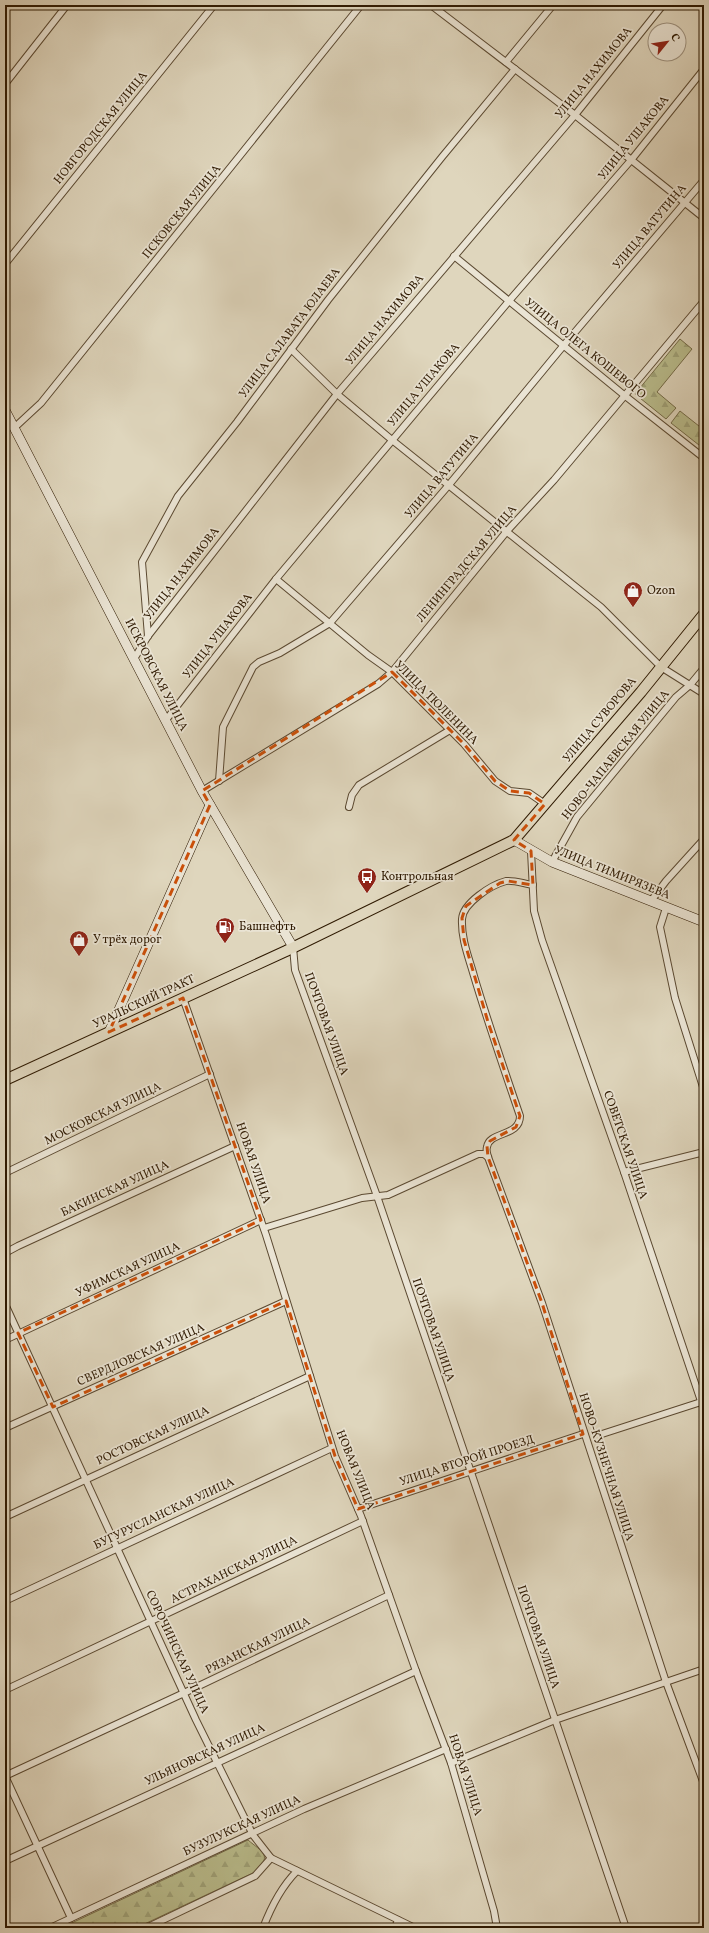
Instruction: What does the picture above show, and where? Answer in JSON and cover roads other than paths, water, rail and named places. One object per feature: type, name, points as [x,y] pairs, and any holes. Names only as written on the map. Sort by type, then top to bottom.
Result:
[{"type":"main road","name":"ИСКРОВСКАЯ УЛИЦА","points":[[5,410],[202,791],[293,947]]},
{"type":"main road","name":"УЛИЦА СУВОРОВА","points":[[514,840],[704,614]]},
{"type":"main road","points":[[109,1032],[210,805]]},
{"type":"main road","name":"УЛИЦА ТИМИРЯЗЕВА","points":[[514,840],[552,862],[704,922]]},
{"type":"main road","name":"УРАЛЬСКИЙ ТРАКТ","points":[[5,1080],[293,947],[514,840]]},
{"type":"street","points":[[5,84],[67,5]]},
{"type":"street","name":"НОВГОРОДСКАЯ УЛИЦА","points":[[5,264],[214,5]]},
{"type":"street","name":"ПСКОВСКАЯ УЛИЦА","points":[[14,428],[46,397],[361,5]]},
{"type":"street","points":[[431,5],[632,159],[704,218]]},
{"type":"street","points":[[506,62],[553,5]]},
{"type":"street","name":"УЛИЦА НАХИМОВА","points":[[134,659],[148,636],[337,394],[575,115],[663,5]]},
{"type":"street","name":"УЛИЦА САЛАВАТА ЮЛАЕВА","points":[[148,636],[142,562],[178,496],[328,300],[442,157],[515,69]]},
{"type":"street","name":"УЛИЦА УШАКОВА","points":[[166,720],[276,579],[509,301],[632,159],[704,69]]},
{"type":"street","name":"УЛИЦА ВАТУТИНА","points":[[219,781],[223,727],[253,667],[259,662],[280,653],[330,623],[448,486],[564,345],[704,180]]},
{"type":"street","name":"УЛИЦА ОЛЕГА КОШЕВОГО","points":[[454,256],[624,395],[704,458]]},
{"type":"street","name":"ЛЕНИНГРАДСКАЯ УЛИЦА","points":[[202,791],[378,684],[392,672],[507,531],[554,480],[704,301]]},
{"type":"street","points":[[290,349],[337,394],[392,440],[601,607],[661,667],[704,694]]},
{"type":"street","name":"УЛИЦА ТЮЛЕНИНА","points":[[276,579],[368,656],[392,672],[464,744],[495,781],[510,791],[529,793],[545,804]]},
{"type":"street","name":"НОВО-ЧАПАЕВСКАЯ УЛИЦА","points":[[552,862],[577,817],[676,697],[690,685],[704,668]]},
{"type":"street","points":[[349,807],[352,794],[359,785],[450,730]]},
{"type":"street","points":[[651,901],[666,881],[704,839]]},
{"type":"street","name":"СОВЕТСКАЯ УЛИЦА","points":[[531,851],[534,911],[542,940],[624,1172],[704,1410]]},
{"type":"street","points":[[488,1157],[487,1146],[490,1141],[516,1127],[520,1121],[520,1116],[488,1022],[464,940],[462,918],[466,906],[479,895],[500,884],[508,881],[533,885]]},
{"type":"street","points":[[666,908],[660,927],[675,998],[704,1090]]},
{"type":"street","name":"ПОЧТОВАЯ УЛИЦА","points":[[293,947],[294,970],[376,1196],[626,1928]]},
{"type":"street","name":"НОВАЯ УЛИЦА","points":[[183,998],[264,1228],[332,1448],[363,1521],[416,1671],[451,1763],[494,1911],[497,1928]]},
{"type":"street","name":"МОСКОВСКАЯ УЛИЦА","points":[[5,1173],[210,1074]]},
{"type":"street","name":"БАКИНСКАЯ УЛИЦА","points":[[5,1253],[235,1146]]},
{"type":"street","points":[[624,1172],[704,1152]]},
{"type":"street","points":[[264,1228],[362,1198],[388,1196],[478,1154],[484,1154],[488,1157]]},
{"type":"street","name":"НОВО-КУЗНЕЧНАЯ УЛИЦА","points":[[488,1157],[542,1303],[583,1434],[666,1682],[704,1784]]},
{"type":"street","name":"УФИМСКАЯ УЛИЦА","points":[[5,1340],[261,1220]]},
{"type":"street","name":"СВЕРДЛОВСКАЯ УЛИЦА","points":[[5,1428],[286,1301]]},
{"type":"street","name":"СОРОЧИНСКАЯ УЛИЦА","points":[[5,1304],[184,1693],[253,1835],[271,1858],[415,1928]]},
{"type":"street","name":"РОСТОВСКАЯ УЛИЦА","points":[[5,1517],[310,1376]]},
{"type":"street","points":[[602,1434],[701,1402]]},
{"type":"street","name":"УЛИЦА ВТОРОЙ ПРОЕЗД","points":[[358,1509],[583,1434]]},
{"type":"street","name":"БУГУРУСЛАНСКАЯ УЛИЦА","points":[[5,1601],[117,1547],[332,1448]]},
{"type":"street","name":"АСТРАХАНСКАЯ УЛИЦА","points":[[5,1690],[152,1622],[363,1521]]},
{"type":"street","name":"РЯЗАНСКАЯ УЛИЦА","points":[[5,1776],[184,1693],[389,1595]]},
{"type":"street","points":[[451,1763],[555,1720],[704,1669]]},
{"type":"street","name":"УЛЬЯНОВСКАЯ УЛИЦА","points":[[5,1861],[416,1671]]},
{"type":"street","name":"БУЗУЛУКСКАЯ УЛИЦА","points":[[50,1928],[253,1835],[304,1809],[446,1749]]},
{"type":"street","points":[[5,1776],[71,1918]]},
{"type":"street","points":[[146,1928],[255,1876],[271,1858]]},
{"type":"street","points":[[263,1928],[270,1911],[287,1880],[297,1871]]},
{"type":"street","points":[[395,1928],[398,1920]]},
{"type":"place","name":"Ozon","points":[[633,608]]},
{"type":"place","name":"Контрольная","points":[[367,894]]},
{"type":"place","name":"Башнефть","points":[[225,944]]},
{"type":"place","name":"У трёх дорог","points":[[79,957]]}]
